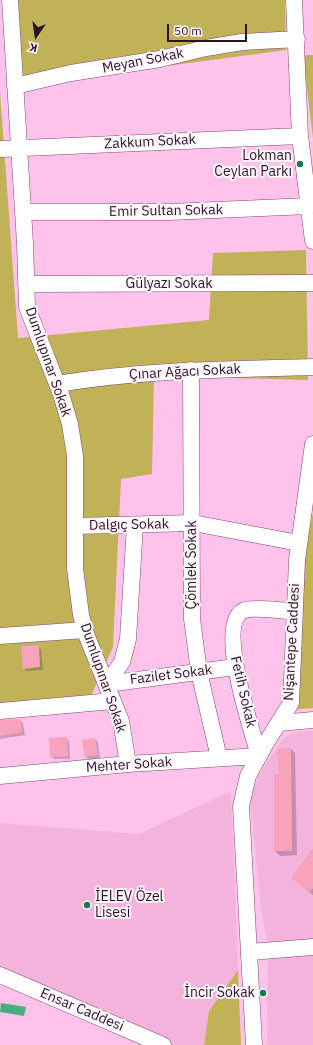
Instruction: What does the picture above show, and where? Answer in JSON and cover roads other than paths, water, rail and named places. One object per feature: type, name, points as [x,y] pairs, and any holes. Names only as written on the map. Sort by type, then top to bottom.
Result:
[{"type":"street","name":"Dumlupınar Sokak","points":[[10,0],[23,212],[27,307],[57,384],[70,424],[75,456],[75,568],[81,615],[85,630],[121,721],[128,764]]},
{"type":"street","points":[[294,0],[300,136],[310,200],[313,241]]},
{"type":"street","name":"Meyan Sokak","points":[[15,86],[71,73],[160,60],[206,48],[242,42],[296,39]]},
{"type":"street","name":"Zakkum Sokak","points":[[0,150],[300,136]]},
{"type":"street","name":"Emir Sultan Sokak","points":[[23,212],[170,212],[310,200]]},
{"type":"street","name":"Gülyazı Sokak","points":[[26,284],[313,283]]},
{"type":"street","name":"Çınar Ağacı Sokak","points":[[57,384],[132,374],[191,370],[313,367]]},
{"type":"street","name":"Çömlek Sokak","points":[[191,370],[192,619],[199,672],[219,758]]},
{"type":"street","name":"Nişantepe Caddesi","points":[[254,1045],[241,806],[248,776],[292,703],[294,611],[299,544],[312,453]]},
{"type":"street","name":"Dalgıç Sokak","points":[[76,526],[192,523],[299,544]]},
{"type":"street","points":[[107,684],[122,662],[128,639],[135,525]]},
{"type":"street","name":"Fetih Sokak","points":[[259,756],[235,667],[232,636],[234,622],[238,614],[245,609],[294,611]]},
{"type":"street","points":[[0,636],[85,630]]},
{"type":"street","name":"Fazilet Sokak","points":[[107,684],[235,667]]},
{"type":"street","points":[[0,711],[114,701]]},
{"type":"street","points":[[280,723],[313,720]]},
{"type":"street","name":"Mehter Sokak","points":[[0,776],[128,764],[259,756]]},
{"type":"street","points":[[250,952],[313,947]]},
{"type":"street","name":"Ensar Caddesi","points":[[0,974],[163,1045]]},
{"type":"place","name":"Lokman Ceylan Parkı","points":[[300,164]]},
{"type":"place","name":"İELEV Özel Lisesi","points":[[87,905]]},
{"type":"place","name":"İncir Sokak","points":[[263,993]]}]
